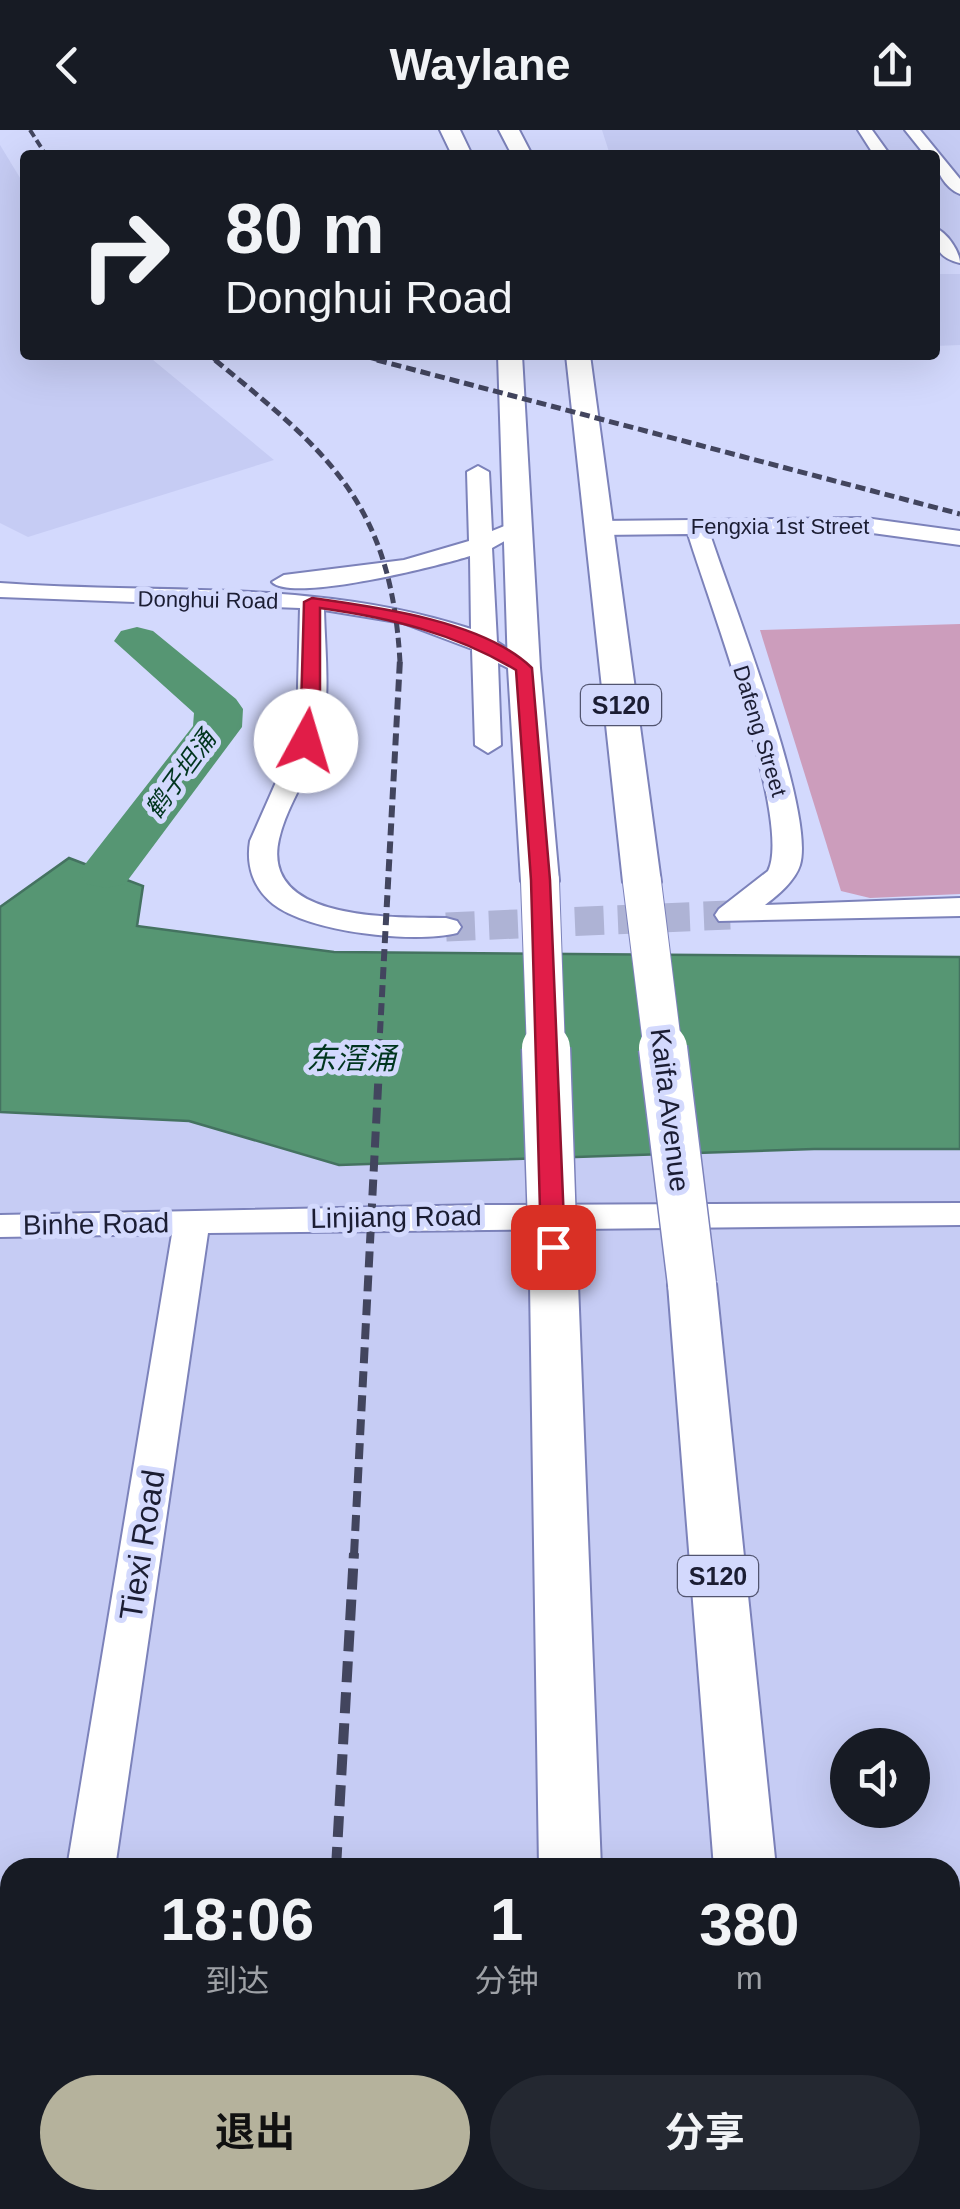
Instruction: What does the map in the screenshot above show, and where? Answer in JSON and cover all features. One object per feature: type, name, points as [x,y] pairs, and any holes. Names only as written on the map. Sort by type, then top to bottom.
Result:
[{"type":"main road","points":[[510,360],[524,668],[540,880],[570,1858]]},
{"type":"main road","name":"Kaifa Avenue","points":[[579,360],[692,1284],[744,1858]]},
{"type":"street","points":[[912,130],[929,150]]},
{"type":"street","points":[[940,164],[960,189]]},
{"type":"street","points":[[940,240],[949,254],[960,258]]},
{"type":"street","points":[[478,472],[488,745]]},
{"type":"street","name":"Fengxia 1st Street","points":[[599,528],[865,524],[960,538]]},
{"type":"street","name":"Donghui Road","points":[[0,574],[77,583],[270,583],[406,569],[479,547],[518,526]]},
{"type":"street","name":"Dafeng Street","points":[[697,526],[780,787],[790,844],[787,863],[774,884],[730,915],[960,907]]},
{"type":"street","name":"Donghui Road","points":[[0,590],[95,597],[312,602],[398,614],[485,644],[524,668]]},
{"type":"street","points":[[312,602],[312,717],[298,766],[269,829],[262,857],[267,880],[282,898],[302,910],[344,920],[446,927]]},
{"type":"street","name":"Linjiang Road","points":[[192,1222],[960,1214]]},
{"type":"street","name":"Binhe Road","points":[[0,1226],[192,1222]]},
{"type":"street","name":"Tiexi Road","points":[[94,1858],[192,1222]]},
{"type":"shaded area","points":[[602,130],[960,130],[960,253],[940,253],[940,150],[608,150]]},
{"type":"shaded area","points":[[0,145],[20,178],[20,360],[153,360],[274,460],[28,537],[0,523]]},
{"type":"shaded area","points":[[940,274],[960,274],[960,345],[940,346]]},
{"type":"shaded area","points":[[960,624],[960,894],[870,898],[841,891],[760,630]]},
{"type":"shaded area","points":[[0,1112],[189,1121],[339,1165],[814,1149],[960,1149],[960,1858],[0,1858]]},
{"type":"water","name":"东滘涌","points":[[69,858],[143,886],[137,926],[334,952],[960,957],[960,1149],[814,1149],[339,1165],[189,1121],[0,1112],[0,907]]},
{"type":"waterway","name":"鹤子坦涌","points":[[106,872],[217,727],[219,709],[137,641]]},
{"type":"tunnel","points":[[446,927],[730,915]]},
{"type":"railway","points":[[30,130],[43,150]]},
{"type":"railway","points":[[215,360],[291,425],[347,487],[368,522],[383,561],[394,608],[400,661]]},
{"type":"railway","points":[[377,360],[960,514]]},
{"type":"railway","points":[[378,360],[386,362]]},
{"type":"railway","points":[[379,1051],[400,661]]},
{"type":"railway","points":[[354,1555],[380,1048]]},
{"type":"railway","points":[[337,1858],[354,1553]]},
{"type":"route","points":[[306,741],[312,717],[312,602],[398,614],[485,644],[524,668],[540,880],[553,1247]]}]
